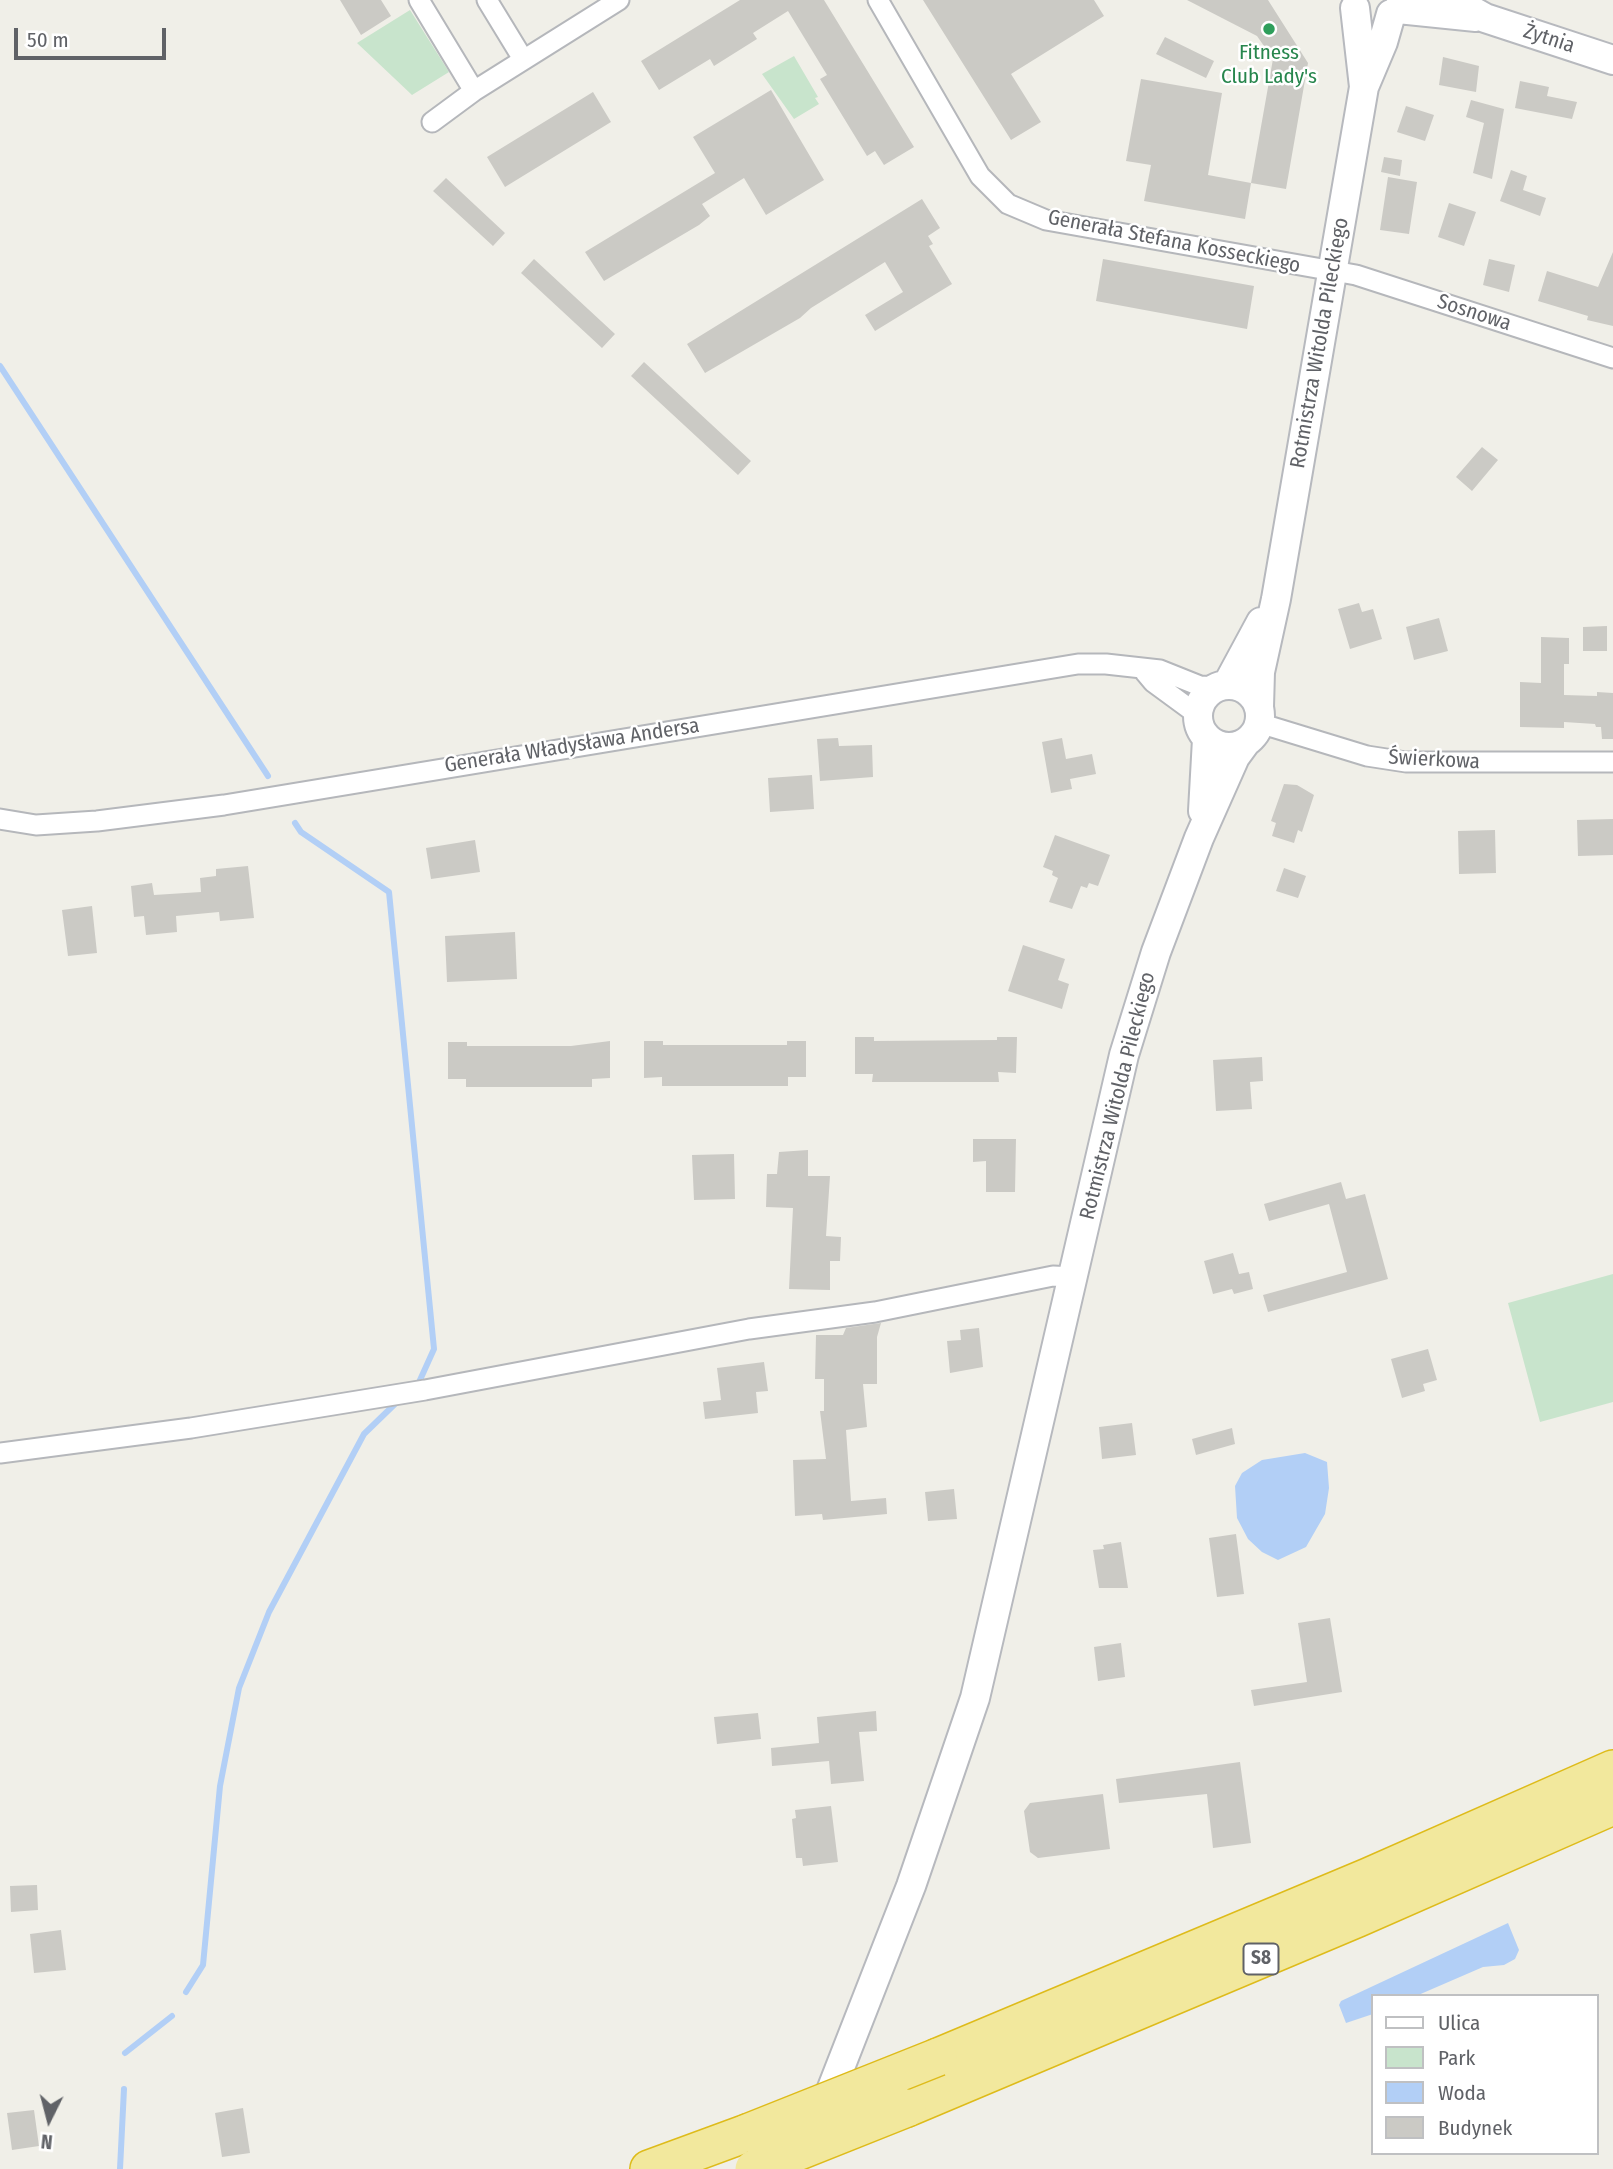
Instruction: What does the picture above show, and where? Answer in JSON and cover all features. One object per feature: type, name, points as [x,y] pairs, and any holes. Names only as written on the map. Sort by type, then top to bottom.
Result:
[{"type":"highway","name":"S8","points":[[649,2169],[938,2057],[1368,1877],[1613,1769]]},
{"type":"highway","name":"S8","points":[[754,2169],[907,2108],[1359,1918],[1613,1806]]},
{"type":"street","points":[[419,0],[474,91]]},
{"type":"street","points":[[487,0],[523,59]]},
{"type":"street","points":[[432,122],[523,59],[619,0]]},
{"type":"street","name":"Generała Stefana Kosseckiego","points":[[878,0],[981,176],[1008,204],[1046,220],[1334,270]]},
{"type":"street","name":"Żytnia","points":[[1454,0],[1485,18]]},
{"type":"street","name":"Rotmistrza Witolda Pileckiego","points":[[1352,4],[1364,87]]},
{"type":"street","name":"Żytnia","points":[[1352,4],[1366,15],[1378,17],[1398,7],[1485,18],[1613,60]]},
{"type":"street","name":"Rotmistrza Witolda Pileckiego","points":[[800,2169],[911,1886],[975,1698],[1124,1055],[1156,952],[1199,838],[1235,757],[1255,724],[1260,672],[1276,599],[1364,87],[1398,7]]},
{"type":"street","name":"Sosnowa","points":[[1334,270],[1613,358]]},
{"type":"street","name":"Rotmistrza Witolda Pileckiego","points":[[1222,686],[1276,599]]},
{"type":"street","name":"Generała Władysława Andersa","points":[[0,819],[36,825],[97,821],[223,805],[1078,664],[1160,670],[1200,686],[1222,686]]},
{"type":"street","points":[[1143,670],[1153,682],[1203,727],[1226,747],[1255,724],[1247,690],[1222,686],[1202,700],[1203,727]]},
{"type":"street","name":"Świerkowa","points":[[1255,724],[1367,756],[1406,762],[1613,762]]},
{"type":"street","name":"Rotmistrza Witolda Pileckiego","points":[[1199,838],[1203,727]]},
{"type":"street","points":[[0,1453],[191,1428],[425,1390],[750,1329],[875,1312],[1053,1276],[1074,1277]]},
{"type":"green space","points":[[410,10],[449,72],[412,95],[357,43]]},
{"type":"green space","points":[[794,56],[818,97],[815,98],[819,104],[794,119],[762,74]]},
{"type":"green space","points":[[1613,1274],[1613,1402],[1540,1422],[1508,1303]]},
{"type":"water","points":[[1305,1453],[1327,1462],[1329,1488],[1325,1514],[1306,1547],[1278,1560],[1262,1552],[1248,1539],[1237,1518],[1235,1486],[1242,1473],[1262,1460]]},
{"type":"water","points":[[1508,1923],[1519,1950],[1515,1959],[1504,1965],[1483,1967],[1421,1994],[1372,1994],[1372,2014],[1346,2023],[1339,2005],[1341,2001]]},
{"type":"building","points":[[340,0],[381,0],[391,16],[361,35]]},
{"type":"building","points":[[740,0],[824,0],[914,147],[884,165],[875,151],[867,156],[820,79],[827,75],[788,11],[753,33],[757,39],[714,66],[710,59],[659,90],[641,61]]},
{"type":"building","points":[[923,0],[1094,0],[1104,16],[1011,74],[1041,122],[1011,140]]},
{"type":"building","points":[[1187,0],[1268,0],[1308,63],[1286,189],[1251,183],[1273,59],[1257,36]]},
{"type":"building","points":[[1165,37],[1214,61],[1206,78],[1156,54]]},
{"type":"building","points":[[1443,57],[1479,66],[1476,92],[1439,85]]},
{"type":"building","points":[[1141,79],[1222,93],[1208,175],[1251,183],[1245,219],[1144,201],[1151,165],[1126,161]]},
{"type":"building","points":[[1520,81],[1549,87],[1547,96],[1577,102],[1572,119],[1515,108]]},
{"type":"building","points":[[771,90],[824,180],[766,215],[744,178],[702,204],[710,216],[699,225],[604,281],[585,252],[715,173],[693,137]]},
{"type":"building","points":[[593,92],[611,122],[505,187],[487,157]]},
{"type":"building","points":[[1471,100],[1504,109],[1492,179],[1473,173],[1484,123],[1466,117]]},
{"type":"building","points":[[1406,106],[1434,115],[1425,141],[1397,132]]},
{"type":"building","points":[[1384,157],[1402,160],[1400,176],[1381,172]]},
{"type":"building","points":[[1511,170],[1527,176],[1523,190],[1546,198],[1540,216],[1500,201]]},
{"type":"building","points":[[1388,177],[1417,182],[1409,234],[1380,230]]},
{"type":"building","points":[[446,178],[505,233],[493,246],[433,191]]},
{"type":"building","points":[[922,199],[940,228],[928,236],[933,244],[929,246],[952,284],[875,331],[865,315],[903,292],[885,262],[811,308],[800,318],[705,373],[687,344]]},
{"type":"building","points":[[1449,203],[1476,212],[1464,246],[1438,237]]},
{"type":"building","points":[[1613,252],[1613,326],[1587,320],[1588,316],[1538,301],[1547,271],[1598,287]]},
{"type":"building","points":[[534,259],[615,334],[602,348],[521,273]]},
{"type":"building","points":[[1103,259],[1254,286],[1247,329],[1096,301]]},
{"type":"building","points":[[1489,259],[1515,265],[1509,292],[1483,285]]},
{"type":"building","points":[[644,362],[751,461],[738,475],[631,376]]},
{"type":"building","points":[[1482,447],[1498,460],[1472,491],[1456,477]]},
{"type":"building","points":[[1359,603],[1362,612],[1373,609],[1382,639],[1350,649],[1338,609]]},
{"type":"building","points":[[1439,618],[1448,651],[1414,660],[1406,627]]},
{"type":"building","points":[[1607,626],[1607,651],[1583,651],[1583,627]]},
{"type":"building","points":[[1541,637],[1569,638],[1569,664],[1564,664],[1564,695],[1597,696],[1597,692],[1613,693],[1613,739],[1602,739],[1601,727],[1596,727],[1595,724],[1564,722],[1564,728],[1520,727],[1520,682],[1541,683]]},
{"type":"building","points":[[838,738],[839,746],[872,745],[873,777],[820,781],[817,739]]},
{"type":"building","points":[[1062,738],[1066,759],[1092,754],[1096,774],[1070,779],[1072,789],[1051,793],[1042,742]]},
{"type":"building","points":[[812,775],[814,809],[770,812],[768,778]]},
{"type":"building","points":[[1284,784],[1297,785],[1314,795],[1302,832],[1298,830],[1294,843],[1272,836],[1276,823],[1271,821]]},
{"type":"building","points":[[1613,819],[1613,855],[1578,856],[1577,820]]},
{"type":"building","points":[[1495,830],[1496,873],[1459,874],[1458,831]]},
{"type":"building","points":[[1055,835],[1110,855],[1098,886],[1089,883],[1087,888],[1081,886],[1072,909],[1049,902],[1058,878],[1052,875],[1053,871],[1043,867]]},
{"type":"building","points":[[475,840],[480,872],[431,879],[426,848]]},
{"type":"building","points":[[248,866],[254,918],[220,921],[219,912],[176,916],[177,932],[146,935],[144,916],[134,917],[131,886],[152,883],[154,895],[201,892],[200,878],[216,876],[216,869]]},
{"type":"building","points":[[1284,868],[1306,876],[1298,898],[1276,891]]},
{"type":"building","points":[[92,906],[97,953],[68,956],[62,910]]},
{"type":"building","points":[[515,932],[517,979],[447,982],[445,936]]},
{"type":"building","points":[[1023,945],[1065,959],[1058,980],[1069,984],[1062,1009],[1008,991]]},
{"type":"building","points":[[855,1037],[874,1037],[874,1041],[997,1040],[997,1037],[1017,1037],[1016,1073],[998,1072],[999,1082],[872,1082],[873,1074],[855,1074]]},
{"type":"building","points":[[610,1041],[610,1078],[592,1079],[592,1087],[466,1087],[466,1079],[448,1079],[448,1042],[467,1042],[467,1046],[571,1046]]},
{"type":"building","points":[[644,1041],[663,1041],[663,1045],[787,1045],[787,1041],[806,1041],[806,1077],[788,1077],[788,1086],[662,1086],[662,1077],[644,1078]]},
{"type":"building","points":[[1262,1057],[1263,1081],[1250,1082],[1252,1109],[1216,1111],[1213,1060]]},
{"type":"building","points":[[973,1139],[1016,1139],[1015,1192],[986,1192],[986,1161],[973,1162]]},
{"type":"building","points":[[808,1150],[808,1176],[830,1176],[826,1236],[841,1237],[840,1261],[830,1261],[830,1290],[789,1289],[793,1208],[766,1207],[767,1174],[777,1174],[779,1152]]},
{"type":"building","points":[[734,1154],[735,1199],[694,1200],[692,1155]]},
{"type":"building","points":[[1341,1182],[1346,1199],[1365,1194],[1388,1279],[1268,1312],[1263,1295],[1347,1272],[1329,1204],[1269,1221],[1264,1204]]},
{"type":"building","points":[[1233,1253],[1239,1274],[1249,1272],[1253,1289],[1234,1294],[1232,1289],[1213,1294],[1204,1261]]},
{"type":"building","points":[[881,1323],[877,1337],[877,1384],[863,1384],[867,1427],[846,1430],[851,1501],[886,1498],[887,1514],[823,1520],[822,1514],[795,1516],[793,1460],[826,1459],[820,1411],[824,1411],[824,1379],[815,1379],[816,1335],[843,1335],[846,1328]]},
{"type":"building","points":[[979,1328],[983,1367],[950,1373],[947,1341],[961,1340],[960,1330]]},
{"type":"building","points":[[1428,1349],[1437,1380],[1423,1384],[1425,1391],[1402,1398],[1391,1359]]},
{"type":"building","points":[[764,1362],[768,1391],[756,1392],[758,1413],[705,1419],[703,1402],[721,1400],[717,1368]]},
{"type":"building","points":[[1132,1423],[1136,1455],[1102,1459],[1099,1427]]},
{"type":"building","points":[[1232,1428],[1235,1444],[1196,1455],[1192,1439]]},
{"type":"building","points":[[954,1489],[957,1519],[928,1521],[925,1492]]},
{"type":"building","points":[[1236,1534],[1244,1594],[1217,1597],[1209,1538]]},
{"type":"building","points":[[1121,1542],[1128,1588],[1099,1588],[1093,1550]]},
{"type":"building","points":[[1330,1618],[1342,1692],[1254,1706],[1251,1690],[1307,1682],[1298,1623]]},
{"type":"building","points":[[1121,1643],[1125,1677],[1098,1681],[1094,1647]]},
{"type":"building","points":[[876,1711],[877,1731],[859,1732],[864,1781],[831,1784],[829,1761],[772,1766],[771,1748],[819,1743],[817,1717]]},
{"type":"building","points":[[758,1713],[761,1739],[717,1744],[714,1717]]},
{"type":"building","points":[[1240,1762],[1251,1843],[1213,1848],[1207,1794],[1119,1803],[1116,1779]]},
{"type":"building","points":[[1103,1794],[1110,1849],[1038,1858],[1030,1852],[1024,1811],[1030,1803]]},
{"type":"building","points":[[831,1806],[838,1862],[803,1866],[802,1858],[796,1858],[792,1819],[796,1818],[795,1810]]},
{"type":"building","points":[[37,1885],[38,1910],[11,1912],[10,1886]]},
{"type":"building","points":[[61,1930],[66,1970],[34,1973],[30,1934]]},
{"type":"building","points":[[243,2108],[250,2153],[222,2157],[215,2113]]},
{"type":"building","points":[[34,2110],[39,2146],[12,2150],[7,2113]]},
{"type":"waterway","points":[[0,366],[268,776]]},
{"type":"waterway","points":[[295,823],[301,832],[389,892],[434,1349],[420,1380]]},
{"type":"waterway","points":[[186,1992],[203,1965],[220,1786],[239,1688],[269,1612],[364,1434],[398,1401]]},
{"type":"waterway","points":[[125,2053],[172,2016]]},
{"type":"waterway","points":[[120,2169],[124,2089]]},
{"type":"place","name":"Fitness Club Lady's","points":[[1269,29]]}]
